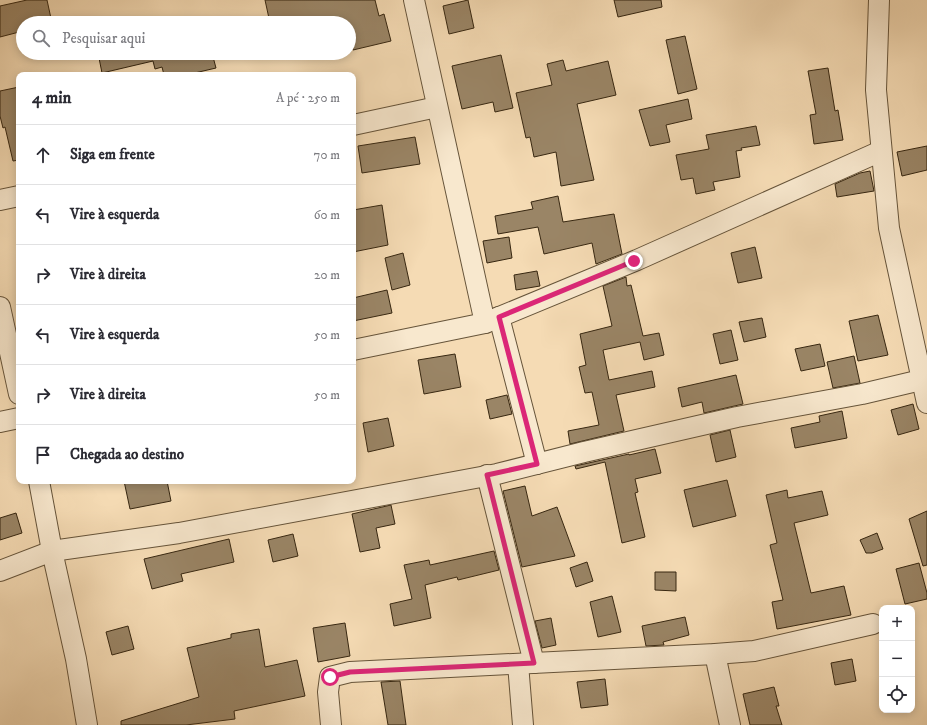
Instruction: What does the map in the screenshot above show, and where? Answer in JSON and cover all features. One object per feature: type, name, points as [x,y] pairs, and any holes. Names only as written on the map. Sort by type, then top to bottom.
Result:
[{"type":"street","points":[[414,0],[437,107],[492,320],[537,464]]},
{"type":"street","points":[[879,0],[876,90],[889,228],[927,403]]},
{"type":"street","points":[[356,124],[437,107]]},
{"type":"street","points":[[878,112],[884,176]]},
{"type":"street","points":[[356,349],[492,320],[638,260],[881,151]]},
{"type":"street","points":[[0,200],[16,197]]},
{"type":"street","points":[[0,307],[16,380]]},
{"type":"street","points":[[0,571],[52,551],[179,533],[487,475],[737,417],[862,394],[921,380]]},
{"type":"street","points":[[0,422],[16,419]]},
{"type":"street","points":[[487,475],[526,663],[523,725]]},
{"type":"street","points":[[40,484],[52,551],[76,659],[87,725]]},
{"type":"street","points":[[331,725],[328,692],[330,677],[350,672],[754,651],[873,624]]},
{"type":"street","points":[[715,654],[730,725]]},
{"type":"building","points":[[27,0],[47,0],[50,16],[16,16],[16,33],[0,37],[0,6]]},
{"type":"building","points":[[265,0],[375,0],[379,16],[384,14],[391,41],[356,49],[356,16],[268,16]]},
{"type":"building","points":[[468,0],[474,28],[449,34],[443,6]]},
{"type":"building","points":[[614,0],[661,0],[662,7],[618,17]]},
{"type":"building","points":[[685,36],[697,89],[678,94],[666,40]]},
{"type":"building","points":[[501,55],[513,108],[495,112],[493,102],[462,109],[452,66]]},
{"type":"building","points":[[99,60],[214,60],[216,68],[199,72],[163,72],[162,67],[155,69],[153,61],[102,72]]},
{"type":"building","points":[[563,60],[566,71],[608,61],[616,95],[577,104],[594,180],[561,186],[556,152],[534,157],[530,137],[526,138],[516,93],[552,85],[547,64]]},
{"type":"building","points":[[828,68],[835,111],[838,110],[843,140],[814,144],[810,115],[816,114],[808,71]]},
{"type":"building","points":[[16,88],[16,160],[13,161],[5,127],[3,128],[0,116],[0,91]]},
{"type":"building","points":[[688,99],[692,119],[666,125],[670,142],[650,146],[639,110]]},
{"type":"building","points":[[756,126],[760,145],[741,148],[742,150],[736,151],[740,177],[713,182],[715,190],[696,194],[693,178],[681,180],[676,155],[709,149],[706,135]]},
{"type":"building","points":[[415,137],[420,164],[362,173],[358,146]]},
{"type":"building","points":[[927,146],[927,170],[902,176],[897,152]]},
{"type":"building","points":[[870,171],[874,191],[837,197],[835,184],[860,173]]},
{"type":"building","points":[[558,196],[563,222],[614,214],[622,254],[596,264],[592,243],[544,254],[538,227],[498,234],[495,216],[533,209],[531,202]]},
{"type":"building","points":[[382,205],[388,245],[356,251],[356,209]]},
{"type":"building","points":[[509,237],[512,258],[487,263],[483,241]]},
{"type":"building","points":[[755,247],[762,278],[738,283],[731,253]]},
{"type":"building","points":[[403,253],[410,285],[392,290],[385,258]]},
{"type":"building","points":[[537,271],[540,286],[516,290],[514,275]]},
{"type":"building","points":[[626,277],[627,286],[631,285],[643,336],[659,333],[664,355],[644,360],[640,342],[603,350],[609,380],[652,371],[655,387],[616,395],[624,431],[570,444],[568,431],[599,425],[592,392],[585,393],[579,367],[586,365],[580,334],[612,326],[603,286]]},
{"type":"building","points":[[387,290],[392,313],[356,320],[356,297]]},
{"type":"building","points":[[878,315],[888,355],[858,361],[849,321]]},
{"type":"building","points":[[762,318],[766,337],[744,342],[739,322]]},
{"type":"building","points":[[731,330],[738,360],[720,364],[713,334]]},
{"type":"building","points":[[820,344],[825,366],[801,371],[795,349]]},
{"type":"building","points":[[455,354],[461,387],[424,394],[418,360]]},
{"type":"building","points":[[854,356],[860,383],[833,388],[827,362]]},
{"type":"building","points":[[736,375],[743,404],[704,413],[702,402],[682,407],[678,388]]},
{"type":"building","points":[[507,395],[512,414],[490,419],[486,400]]},
{"type":"building","points":[[913,404],[919,429],[898,435],[891,410]]},
{"type":"building","points":[[842,411],[847,438],[795,448],[791,428],[820,422],[819,416]]},
{"type":"building","points":[[388,418],[394,446],[368,452],[363,423]]},
{"type":"building","points":[[730,430],[736,457],[716,462],[710,435]]},
{"type":"building","points":[[655,449],[661,473],[635,479],[638,492],[635,493],[645,537],[622,543],[605,462],[576,469],[575,466]]},
{"type":"building","points":[[727,480],[736,516],[693,527],[684,490]]},
{"type":"building","points":[[125,484],[168,484],[171,501],[130,509]]},
{"type":"building","points":[[525,486],[532,516],[557,507],[575,556],[522,567],[503,491]]},
{"type":"building","points":[[787,490],[788,498],[822,491],[828,515],[794,523],[811,593],[844,586],[851,615],[777,629],[772,602],[783,600],[770,545],[777,543],[766,495]]},
{"type":"building","points":[[391,505],[395,524],[376,528],[380,548],[360,552],[352,514]]},
{"type":"building","points":[[927,511],[927,565],[923,566],[909,519]]},
{"type":"building","points":[[16,513],[22,533],[0,540],[0,518]]},
{"type":"building","points":[[877,533],[883,549],[872,553],[866,553],[860,540]]},
{"type":"building","points":[[293,534],[298,556],[273,562],[268,540]]},
{"type":"building","points":[[229,539],[234,562],[181,574],[183,581],[152,589],[144,559]]},
{"type":"building","points":[[494,551],[499,570],[458,580],[457,577],[425,585],[431,618],[394,626],[390,604],[412,599],[404,565],[429,560],[430,565]]},
{"type":"building","points":[[587,562],[593,581],[576,587],[570,568]]},
{"type":"building","points":[[919,563],[927,593],[927,599],[905,604],[896,569]]},
{"type":"building","points":[[655,572],[676,572],[676,591],[655,590]]},
{"type":"building","points":[[612,596],[621,632],[598,637],[590,602]]},
{"type":"building","points":[[685,617],[689,635],[663,642],[664,645],[646,646],[642,626]]},
{"type":"building","points":[[551,618],[556,645],[542,648],[535,621]]},
{"type":"building","points":[[345,623],[350,656],[318,662],[313,628]]},
{"type":"building","points":[[128,626],[134,649],[112,655],[106,632]]},
{"type":"building","points":[[259,629],[265,667],[297,660],[305,696],[234,711],[235,719],[186,725],[121,725],[121,721],[199,697],[187,648],[231,638],[231,634]]},
{"type":"building","points":[[852,659],[856,681],[835,685],[831,663]]},
{"type":"building","points":[[605,679],[608,705],[581,708],[577,682]]},
{"type":"building","points":[[400,681],[406,725],[388,725],[381,682]]},
{"type":"building","points":[[774,687],[779,706],[776,706],[782,725],[750,725],[743,694]]},
{"type":"route","points":[[330,677],[350,672],[534,663],[487,475],[537,464],[499,317],[634,261]]}]
